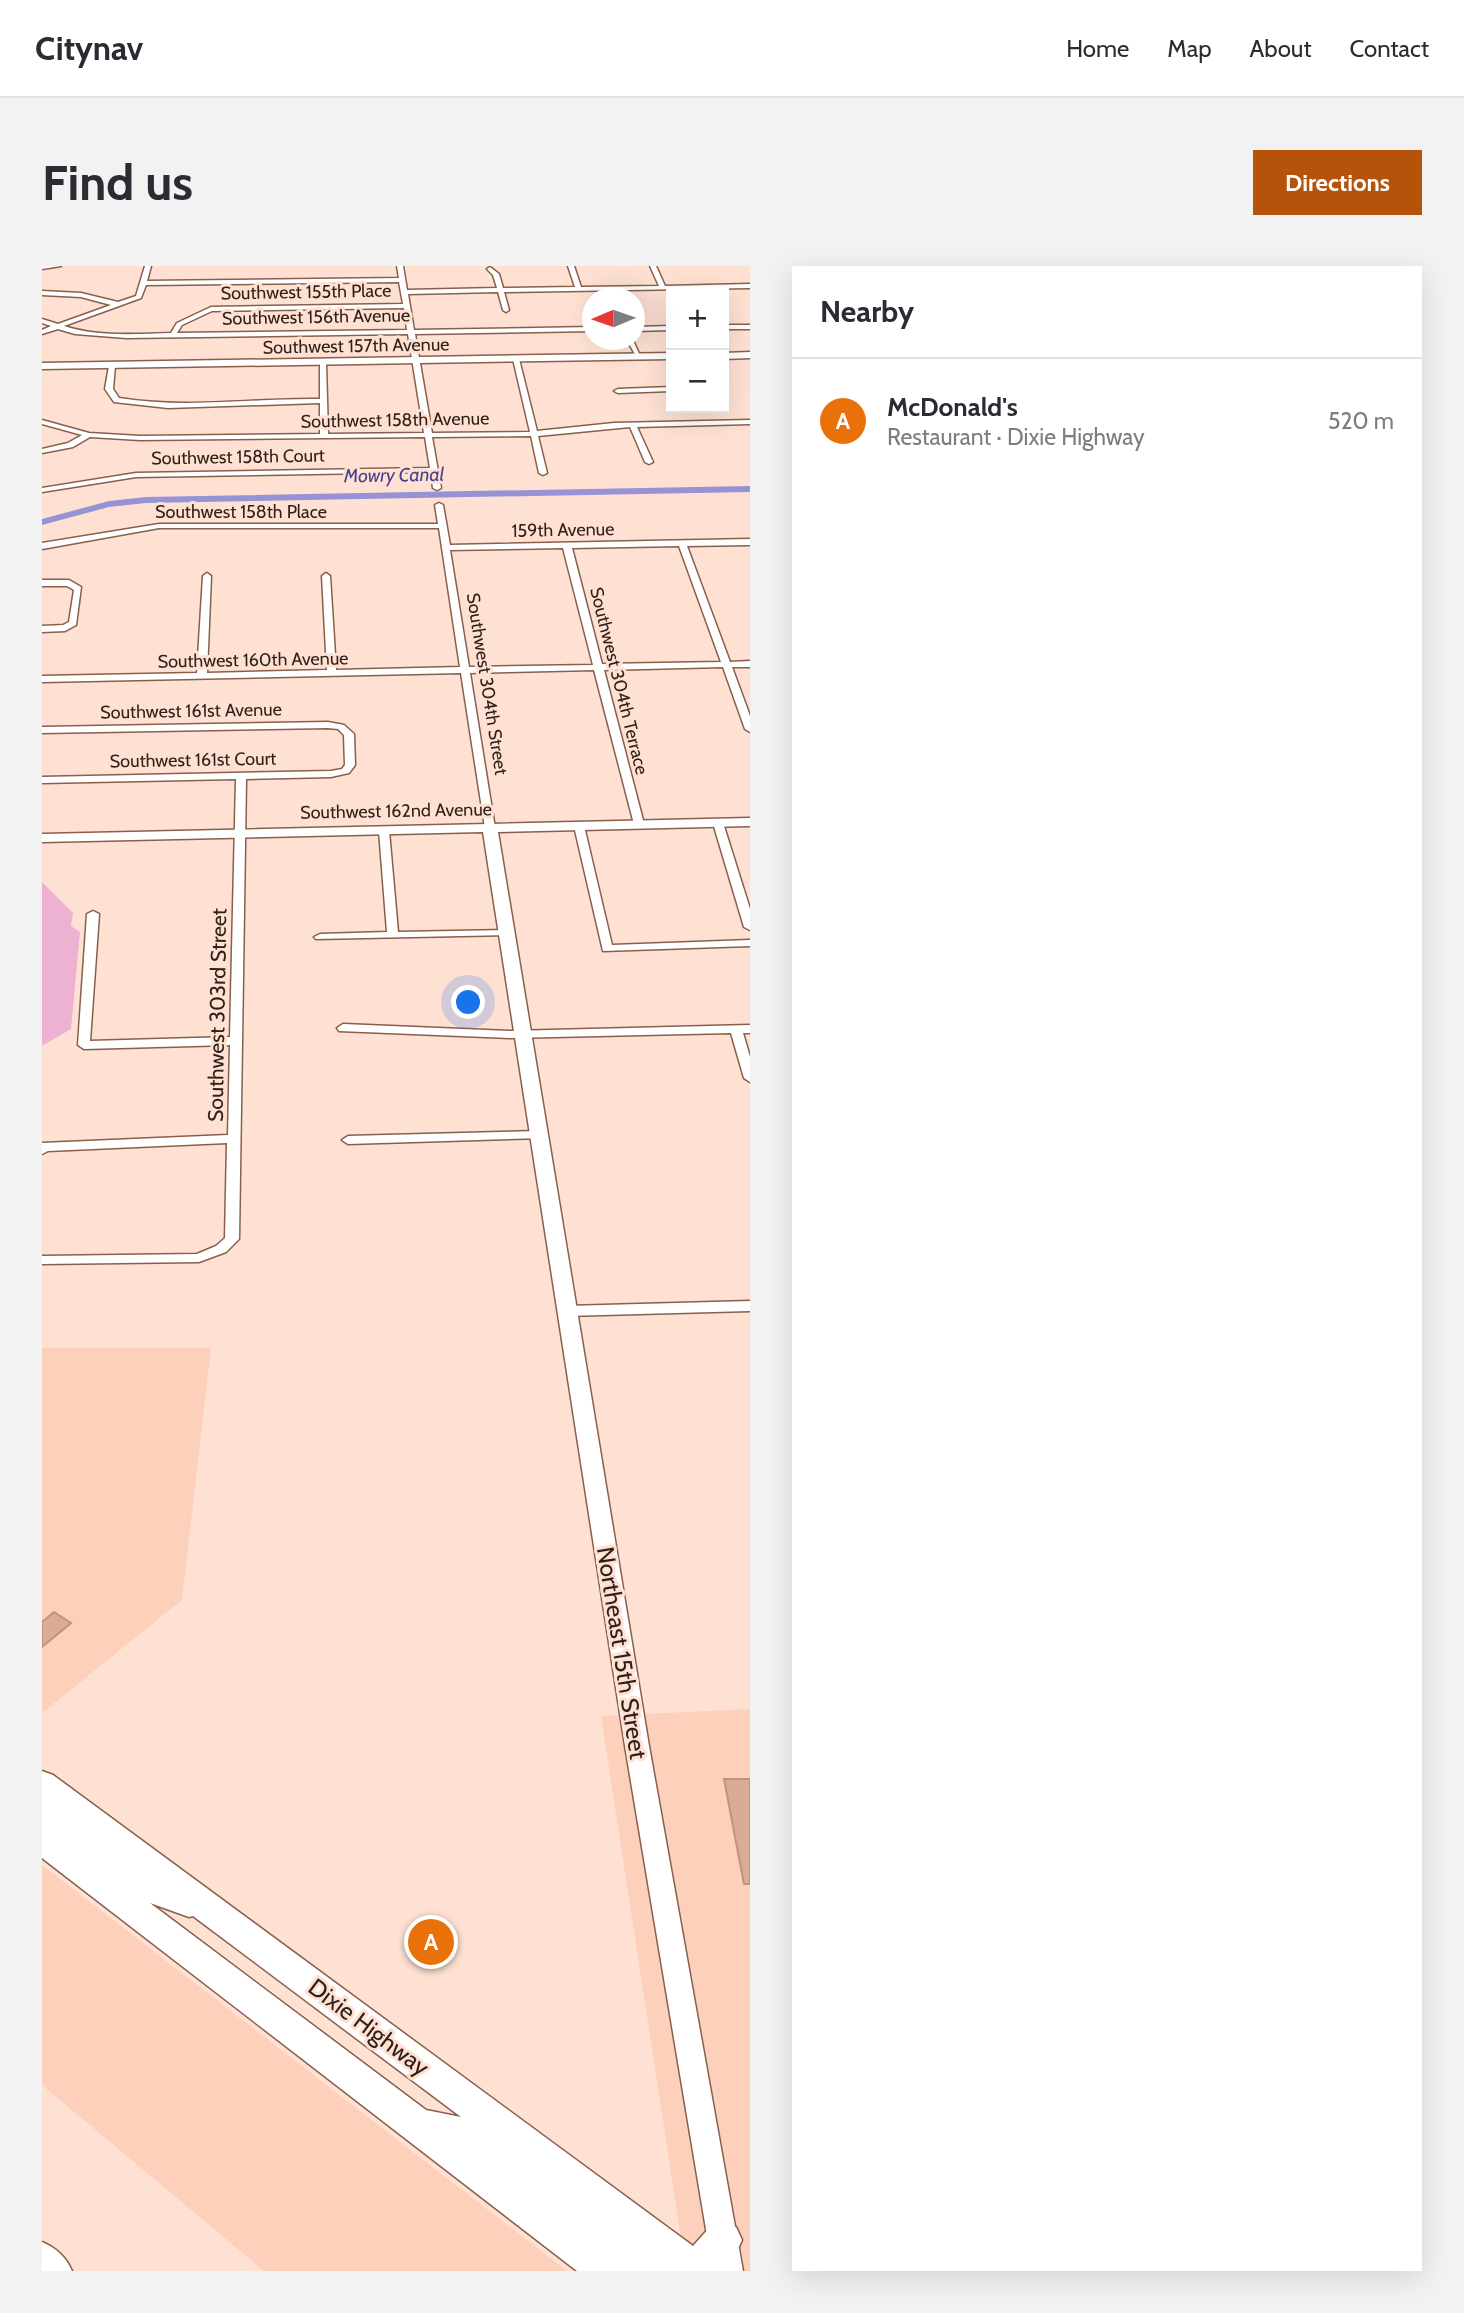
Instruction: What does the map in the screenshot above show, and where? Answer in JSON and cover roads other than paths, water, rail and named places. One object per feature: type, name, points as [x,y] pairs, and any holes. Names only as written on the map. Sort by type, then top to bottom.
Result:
[{"type":"highway","name":"Dixie Highway","points":[[42,1784],[696,2271]]},
{"type":"highway","points":[[42,1810],[152,1890],[212,1911]]},
{"type":"highway","points":[[42,1840],[608,2271]]},
{"type":"highway","points":[[416,2125],[470,2136],[656,2271]]},
{"type":"highway","points":[[696,2271],[726,2255]]},
{"type":"street","points":[[42,267],[58,266]]},
{"type":"street","points":[[42,332],[139,297],[146,283],[148,266]]},
{"type":"street","points":[[400,266],[438,488]]},
{"type":"street","points":[[571,266],[579,289]]},
{"type":"street","points":[[653,266],[663,287]]},
{"type":"street","points":[[490,269],[496,274],[506,310]]},
{"type":"street","points":[[146,283],[403,280]]},
{"type":"street","points":[[405,292],[750,286]]},
{"type":"street","points":[[42,293],[81,295],[120,305]]},
{"type":"street","name":"Southwest 155th Place","points":[[173,335],[175,328],[204,311],[408,306]]},
{"type":"street","name":"Southwest 156th Avenue","points":[[42,321],[94,335],[582,329]]},
{"type":"street","points":[[729,327],[750,327]]},
{"type":"street","points":[[645,328],[666,328]]},
{"type":"street","points":[[635,350],[639,357]]},
{"type":"street","points":[[729,356],[750,355]]},
{"type":"street","name":"Southwest 157th Avenue","points":[[42,366],[666,356]]},
{"type":"street","points":[[516,359],[543,473]]},
{"type":"street","points":[[323,362],[324,436]]},
{"type":"street","points":[[112,366],[109,389],[117,400],[164,406],[323,401]]},
{"type":"street","points":[[618,391],[666,389]]},
{"type":"street","points":[[205,394],[207,404]]},
{"type":"street","points":[[705,413],[709,423]]},
{"type":"street","points":[[42,422],[89,435]]},
{"type":"street","name":"Southwest 158th Avenue","points":[[42,451],[70,444],[89,435],[140,438],[534,433],[633,425],[750,422]]},
{"type":"street","points":[[633,425],[649,462]]},
{"type":"street","name":"Southwest 158th Court","points":[[42,490],[136,475],[435,470]]},
{"type":"street","name":"Southwest 304th Street","points":[[439,505],[523,1035]]},
{"type":"street","name":"Southwest 158th Place","points":[[42,546],[74,543],[119,531],[159,526],[442,526]]},
{"type":"street","name":"159th Avenue","points":[[445,548],[750,542]]},
{"type":"street","points":[[682,543],[750,729]]},
{"type":"street","name":"Southwest 304th Terrace","points":[[567,546],[639,824]]},
{"type":"street","points":[[202,676],[207,576]]},
{"type":"street","points":[[326,576],[332,674]]},
{"type":"street","points":[[42,583],[69,583],[78,589],[72,623],[65,628],[42,629]]},
{"type":"street","points":[[727,666],[750,664]]},
{"type":"street","name":"Southwest 160th Avenue","points":[[42,679],[727,666]]},
{"type":"street","name":"Southwest 161st Avenue","points":[[42,730],[328,724],[341,727],[349,734],[350,765],[345,771]]},
{"type":"street","name":"Southwest 161st Court","points":[[42,780],[241,777],[331,774],[345,771]]},
{"type":"street","name":"Southwest 303rd Street","points":[[42,1260],[199,1258],[221,1250],[232,1239],[241,777]]},
{"type":"street","points":[[718,822],[750,927]]},
{"type":"street","name":"Southwest 162nd Avenue","points":[[42,838],[750,822]]},
{"type":"street","points":[[579,826],[607,949],[750,943]]},
{"type":"street","points":[[384,831],[393,935]]},
{"type":"street","points":[[93,914],[84,1045],[236,1041]]},
{"type":"street","points":[[320,937],[507,933]]},
{"type":"street","points":[[343,1028],[384,1027],[523,1035],[750,1030]]},
{"type":"street","points":[[736,1030],[750,1078]]},
{"type":"street","name":"Northeast 15th Street","points":[[523,1035],[637,1746],[726,2255]]},
{"type":"street","points":[[348,1140],[538,1135]]},
{"type":"street","points":[[42,1149],[234,1139]]},
{"type":"street","points":[[566,1311],[750,1306]]},
{"type":"street","points":[[42,2257],[57,2271]]},
{"type":"waterway","name":"Mowry Canal","points":[[42,522],[109,504],[146,500],[750,489]]},
{"type":"place","name":"McDonald's","points":[[431,1942]]}]
